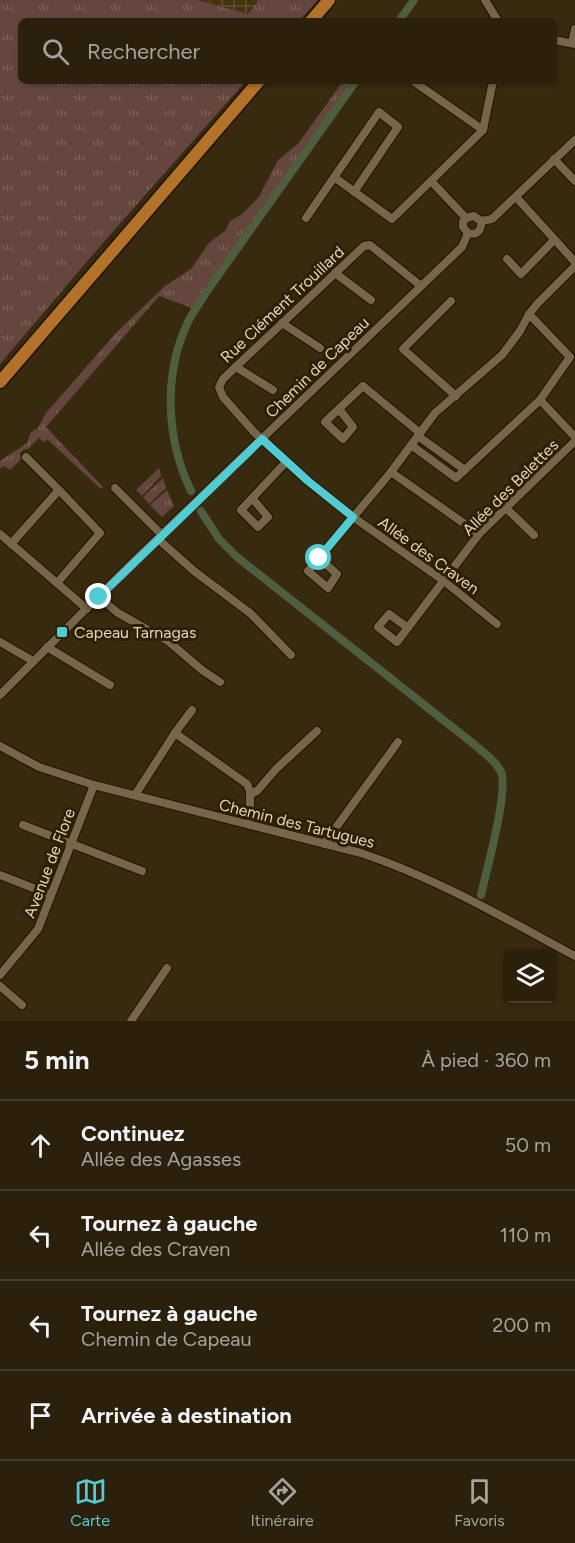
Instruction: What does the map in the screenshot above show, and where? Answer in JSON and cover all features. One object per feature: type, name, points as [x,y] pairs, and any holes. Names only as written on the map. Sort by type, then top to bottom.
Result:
[{"type":"main road","points":[[314,18],[329,0]]},
{"type":"main road","points":[[0,382],[256,84]]},
{"type":"street","points":[[485,0],[496,18]]},
{"type":"street","points":[[557,41],[574,44],[575,29]]},
{"type":"street","points":[[417,84],[483,130]]},
{"type":"street","points":[[334,177],[392,219],[483,130],[492,84]]},
{"type":"street","points":[[306,218],[379,112],[398,127],[354,192]]},
{"type":"street","points":[[481,221],[481,227],[474,234],[468,233],[463,227],[466,218],[474,216],[481,221],[492,219],[575,140]]},
{"type":"street","points":[[554,159],[575,182]]},
{"type":"street","points":[[430,181],[466,218]]},
{"type":"street","points":[[319,558],[391,472],[435,413],[502,355],[520,331],[529,314],[575,264],[516,197]]},
{"type":"street","name":"Chemin de Capeau","points":[[0,695],[160,537],[462,247],[468,233]]},
{"type":"street","points":[[507,259],[521,274],[554,240]]},
{"type":"street","name":"Rue Clément Trouillard","points":[[262,439],[223,398],[219,387],[223,379],[364,246],[370,245],[421,286]]},
{"type":"street","points":[[334,273],[371,300]]},
{"type":"street","points":[[451,301],[403,349],[456,396]]},
{"type":"street","points":[[411,445],[456,478],[540,400],[570,357],[529,314]]},
{"type":"street","points":[[282,323],[320,348]]},
{"type":"street","points":[[236,367],[273,390]]},
{"type":"street","points":[[339,409],[363,386],[465,470]]},
{"type":"street","name":"Allée des Belettes","points":[[408,628],[479,534],[575,439],[540,400]]},
{"type":"street","name":"Allée des Craven","points":[[262,439],[286,462],[353,517],[444,581],[497,624]]},
{"type":"street","points":[[26,457],[100,533],[57,583]]},
{"type":"street","points":[[252,498],[286,462]]},
{"type":"street","points":[[391,472],[479,534]]},
{"type":"street","points":[[115,488],[194,572],[250,613],[291,655]]},
{"type":"street","points":[[11,544],[59,490]]},
{"type":"street","points":[[506,508],[534,535]]},
{"type":"street","points":[[0,534],[87,609]]},
{"type":"street","points":[[99,597],[118,613],[168,640],[202,670],[220,682]]},
{"type":"street","points":[[0,642],[33,661]]},
{"type":"street","points":[[47,647],[110,685]]},
{"type":"street","points":[[135,795],[192,710]]},
{"type":"street","points":[[250,795],[258,790],[276,769],[316,731]]},
{"type":"street","points":[[175,733],[247,784],[250,795],[250,825]]},
{"type":"street","points":[[324,844],[398,742]]},
{"type":"street","name":"Chemin des Tartugues","points":[[0,746],[39,767],[94,785],[362,853],[394,864],[478,904],[575,956]]},
{"type":"street","name":"Avenue de Flore","points":[[0,975],[38,929],[94,785]]},
{"type":"street","points":[[23,825],[142,871]]},
{"type":"street","points":[[0,874],[51,895]]},
{"type":"street","points":[[131,1021],[167,968]]},
{"type":"street","points":[[0,986],[22,1005]]},
{"type":"shaded area","points":[[197,0],[259,0],[248,14]]},
{"type":"green space","points":[[0,0],[197,0],[248,14],[259,0],[318,0],[302,18],[18,18],[18,84],[243,84],[101,245],[0,364]]},
{"type":"green space","points":[[341,84],[350,84],[192,308],[159,296],[46,427],[103,487],[101,489],[47,439],[44,442],[39,438],[28,449],[20,453],[21,459],[10,470],[5,466],[0,468],[0,461],[27,443],[31,432],[38,428],[46,413],[116,333],[165,286],[191,269],[209,243],[226,230],[230,221],[241,215],[259,197],[278,160],[298,144]]},
{"type":"green space","points":[[159,468],[161,476],[142,496],[136,490]]},
{"type":"green space","points":[[163,478],[166,488],[149,504],[143,497]]},
{"type":"green space","points":[[167,490],[174,506],[162,517],[150,505]]},
{"type":"waterway","points":[[401,18],[414,0]]},
{"type":"waterway","points":[[191,491],[176,450],[171,406],[174,363],[188,322],[205,294],[354,84]]},
{"type":"waterway","points":[[201,511],[219,539],[237,557],[496,764],[503,782],[502,796],[481,895]]},
{"type":"place","name":"Capeau Tarnagas","points":[[62,632]]},
{"type":"route","points":[[99,597],[262,439],[308,481],[353,517],[319,558]]}]
